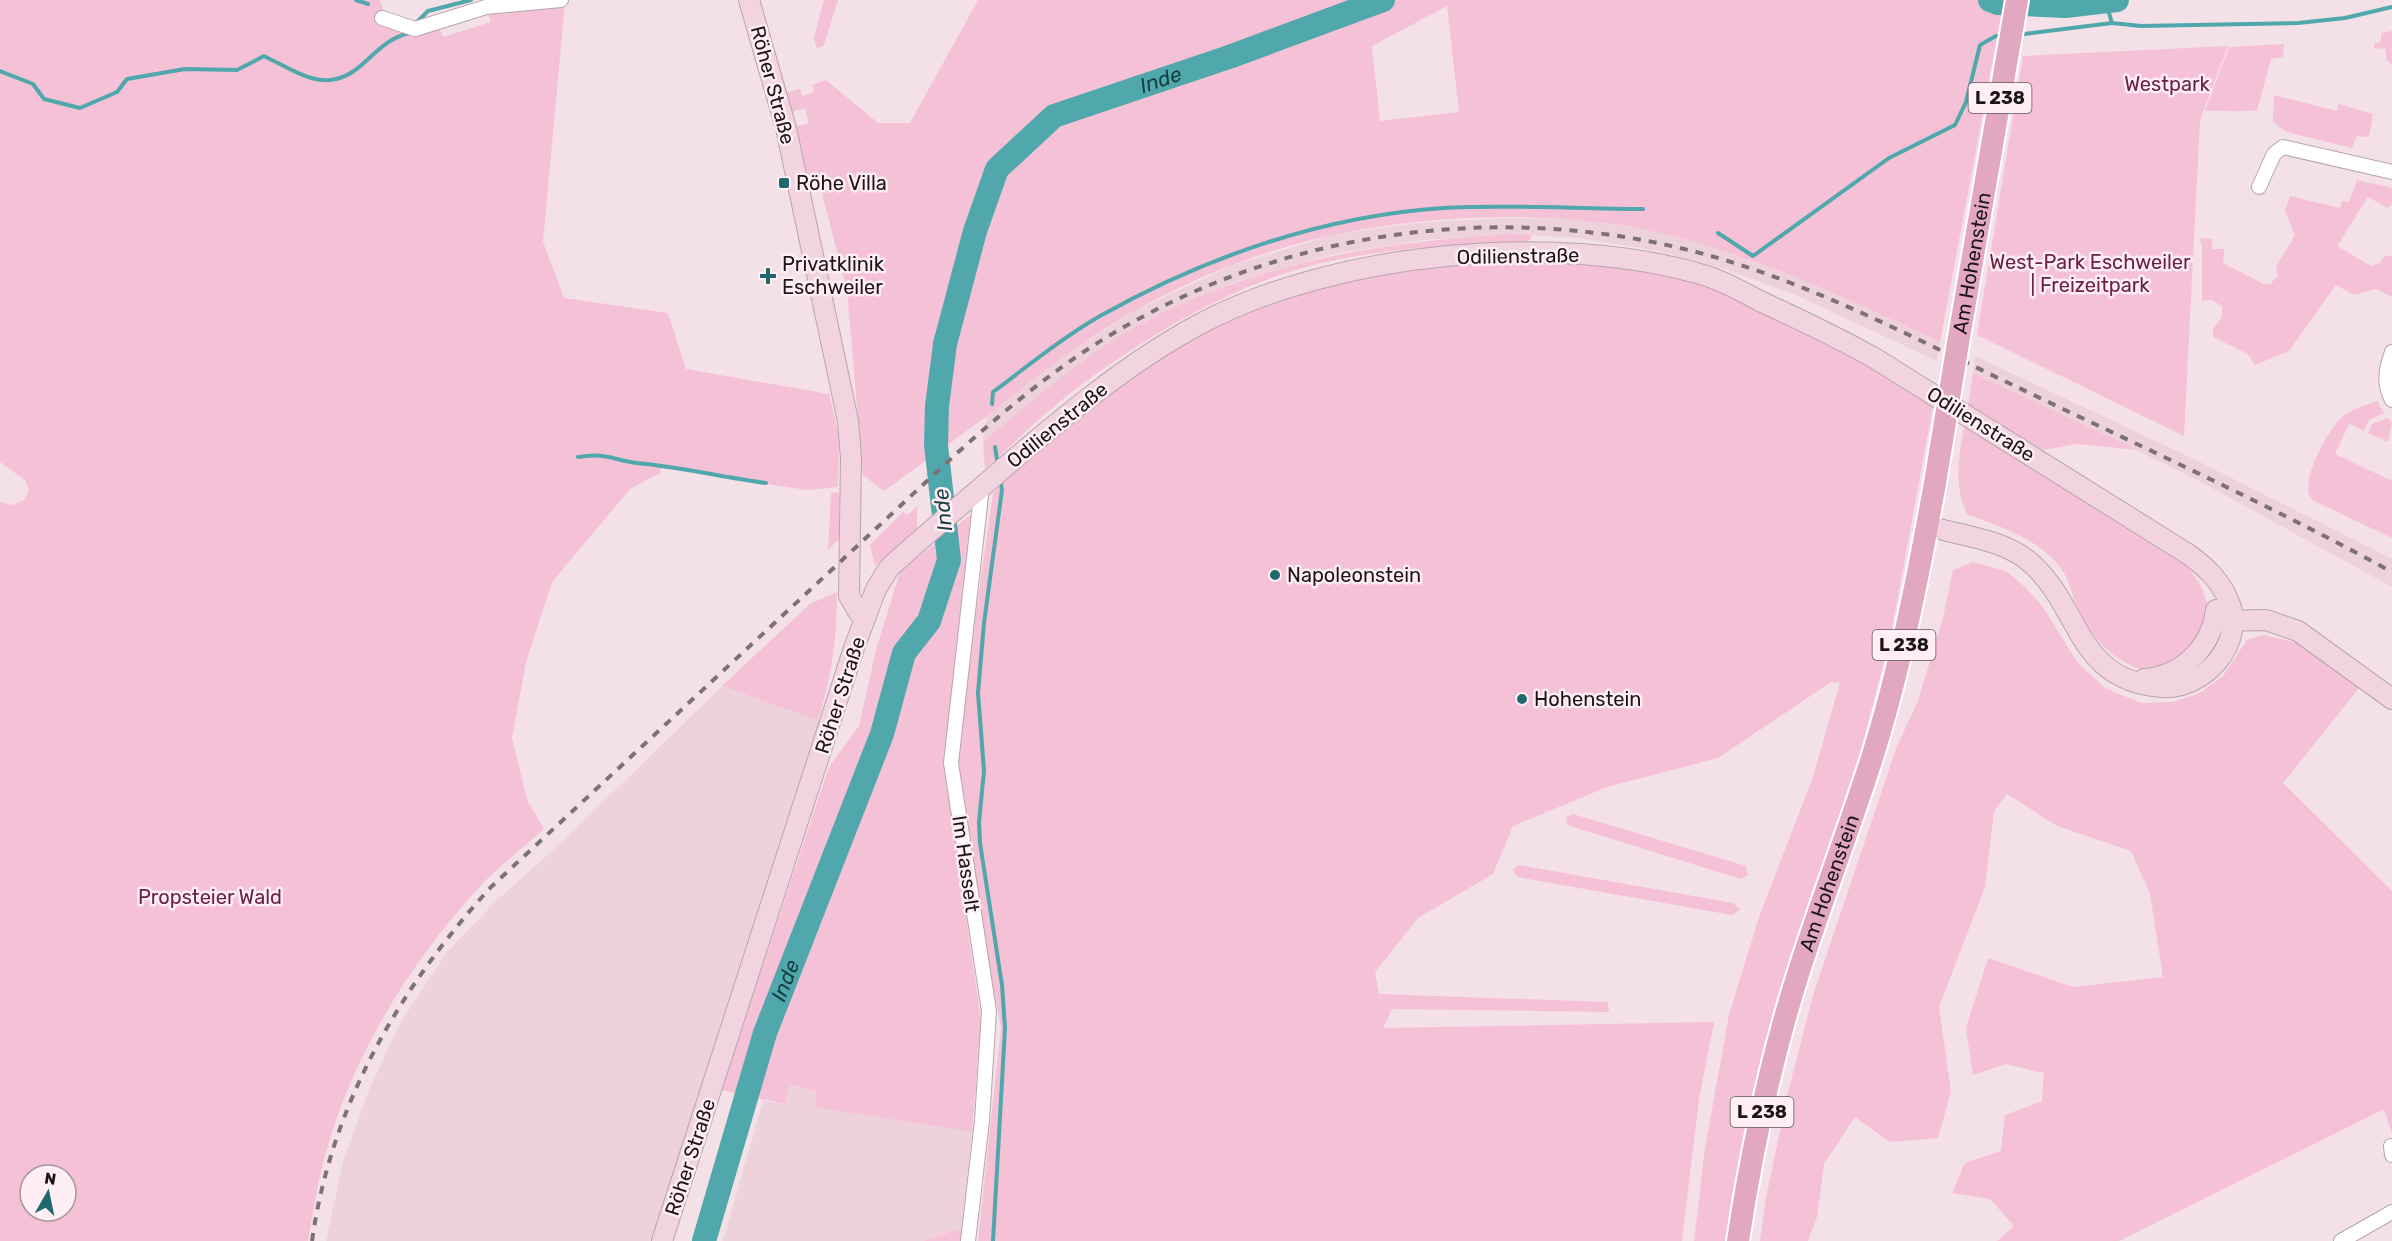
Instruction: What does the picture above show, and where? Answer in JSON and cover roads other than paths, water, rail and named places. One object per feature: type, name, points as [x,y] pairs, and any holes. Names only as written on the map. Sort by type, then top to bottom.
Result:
[{"type":"main road","name":"Röher Straße","points":[[662,1241],[866,616],[859,614],[851,603],[848,577],[851,458],[848,421],[786,128],[749,0]]},
{"type":"main road","name":"Am Hohenstein","points":[[1738,1241],[1747,1176],[1767,1086],[1794,985],[1871,761],[1907,634],[2017,0]]},
{"type":"main road","name":"Odilienstraße","points":[[866,616],[889,568],[911,547],[1078,405],[1131,366],[1200,324],[1270,294],[1330,276],[1414,260],[1493,253],[1609,256],[1709,277],[1837,336],[2188,554],[2212,573],[2230,603],[2224,621]]},
{"type":"main road","points":[[1927,526],[2006,547],[2027,560],[2046,578],[2087,647],[2102,663],[2130,680],[2169,687],[2198,678],[2212,668],[2221,656],[2231,634],[2224,621],[2266,620],[2298,632],[2392,699]]},
{"type":"main road","points":[[848,577],[856,581],[868,580],[889,568]]},
{"type":"street","points":[[382,18],[415,28],[486,7],[561,0]]},
{"type":"street","points":[[2259,187],[2274,154],[2283,147],[2392,172]]},
{"type":"street","points":[[2392,352],[2386,373],[2386,388],[2392,400]]},
{"type":"street","name":"Im Hasselt","points":[[968,1241],[982,1121],[989,1011],[951,763],[994,476]]},
{"type":"street","points":[[2341,1241],[2392,1212]]},
{"type":"waterway","points":[[356,0],[368,4]]},
{"type":"waterway","points":[[416,23],[428,11],[471,0]]},
{"type":"waterway","name":"Inde","points":[[704,1241],[765,1033],[882,734],[904,653],[929,621],[949,560],[936,445],[937,406],[945,344],[975,231],[997,169],[1054,116],[1229,57],[1383,0]]},
{"type":"waterway","name":"Inde","points":[[1990,0],[1998,3],[2065,6],[2117,0]]},
{"type":"waterway","points":[[2106,3],[2112,23]]},
{"type":"waterway","points":[[2017,35],[2112,23],[2141,26],[2298,23],[2345,18],[2392,7]]},
{"type":"waterway","points":[[0,71],[33,84],[44,99],[80,108],[117,92],[127,79],[185,69],[237,70],[264,56],[291,70],[316,79],[340,78],[353,72],[391,41],[409,33]]},
{"type":"waterway","points":[[1718,233],[1753,256],[1889,158],[1955,125],[1966,102],[1980,45],[1996,36],[2004,36]]},
{"type":"waterway","points":[[992,404],[993,392],[1100,316],[1181,275],[1223,258],[1309,230],[1354,220],[1443,208],[1643,209]]},
{"type":"waterway","points":[[995,447],[998,465]]},
{"type":"waterway","points":[[578,457],[603,456],[766,483]]},
{"type":"waterway","points":[[993,1241],[1005,1028],[1002,985],[980,843],[979,822],[984,771],[978,693],[984,623],[1002,490],[1000,478]]},
{"type":"railway","points":[[312,1241],[321,1191],[335,1142],[374,1050],[427,965],[491,887],[956,454],[1012,406],[1070,361],[1112,334],[1183,297],[1257,267],[1334,246],[1412,233],[1492,227],[1571,230],[1650,242],[1728,261],[1802,287],[1874,319],[2253,500],[2392,572]]},
{"type":"place","name":"Röhe Villa","points":[[784,183]]},
{"type":"place","name":"Privatklinik Eschweiler","points":[[768,276]]},
{"type":"place","name":"Napoleonstein","points":[[1275,575]]},
{"type":"place","name":"Hohenstein","points":[[1522,699]]},
{"type":"park label","name":"Westpark","points":[[2167,84]]},
{"type":"park label","name":"West-Park Eschweiler | Freizeitpark","points":[[2090,274]]},
{"type":"park label","name":"Propsteier Wald","points":[[210,897]]}]
